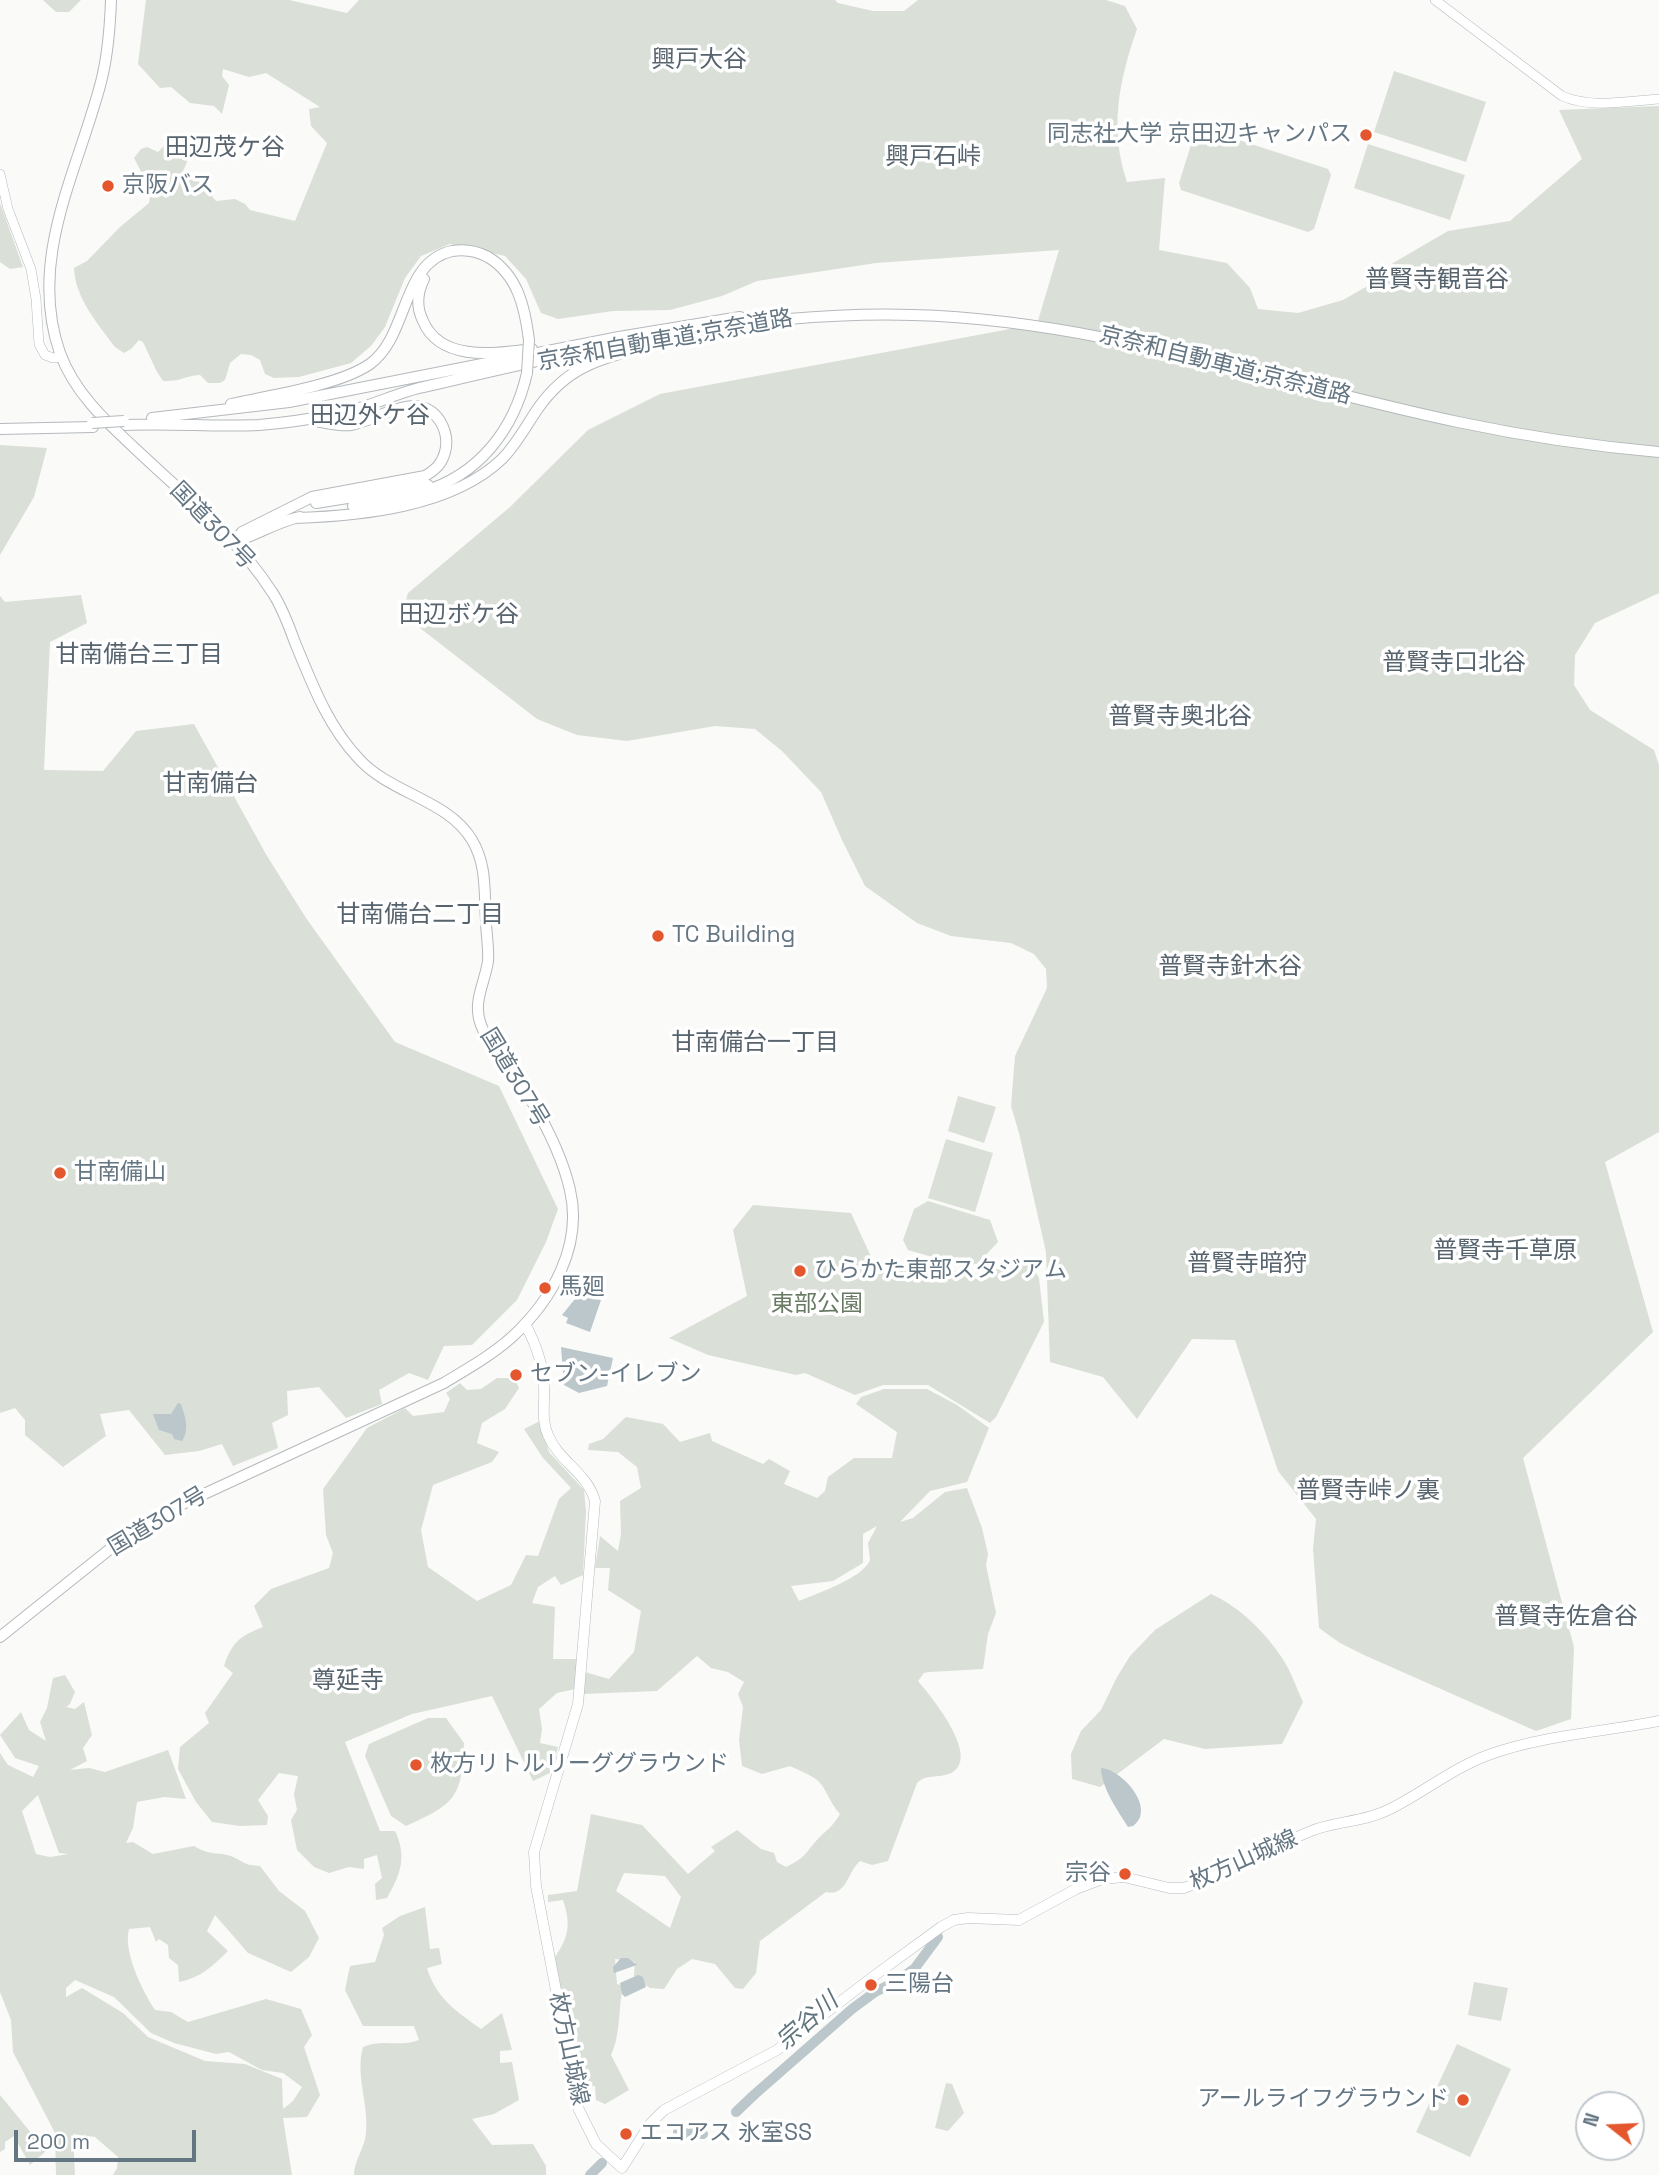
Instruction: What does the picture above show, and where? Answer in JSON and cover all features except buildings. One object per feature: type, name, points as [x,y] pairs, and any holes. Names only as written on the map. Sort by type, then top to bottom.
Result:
[{"type":"highway","name":"国道307号","points":[[0,1637],[110,1549],[176,1507],[444,1382],[477,1363],[510,1339],[525,1324],[554,1285],[565,1264],[572,1232],[572,1194],[563,1166],[530,1097],[493,1047],[479,1021],[478,998],[488,957],[486,889],[480,856],[463,827],[372,772],[336,733],[274,594],[234,542],[104,419],[80,389],[61,357],[49,296],[54,237],[102,78],[111,0]]},
{"type":"highway","points":[[144,419],[282,394],[359,371],[389,345],[419,273],[446,253],[464,250],[481,254],[504,270],[521,299],[526,342],[524,374],[511,409],[497,432],[475,457],[451,474],[426,485],[379,491],[290,514]]},
{"type":"highway","points":[[526,342],[518,307],[511,291],[503,278],[486,262],[469,256],[453,257],[444,260],[425,277],[419,290],[418,306],[426,328],[439,341],[462,351],[498,354],[604,335],[708,321]]},
{"type":"highway","name":"京奈和自動車道;京奈道路","points":[[125,424],[144,419],[289,402],[708,321],[786,313],[880,310],[972,314],[1028,320],[1123,336],[1457,418],[1531,433],[1659,450]]},
{"type":"highway","name":"京奈和自動車道;京奈道路","points":[[0,427],[253,425],[303,419],[349,411],[410,390],[636,342],[719,327],[786,319],[880,314],[972,318],[1095,334],[1456,422],[1544,439],[1659,450]]},
{"type":"highway","points":[[290,514],[330,517],[388,509],[450,492],[502,459],[541,405],[567,376],[603,358],[719,327]]},
{"type":"highway","points":[[234,542],[273,524],[312,497],[425,476],[438,467],[446,448],[444,428],[438,418],[426,409],[408,405],[348,426],[303,419]]},
{"type":"main road","name":"枚方山城線","points":[[525,1324],[542,1364],[547,1434],[554,1448],[592,1488],[595,1501],[578,1704],[534,1852],[536,1886],[579,2110],[596,2144],[620,2171],[645,2132],[664,2110],[776,2050],[954,1920],[1020,1920],[1076,1889],[1102,1879],[1124,1877],[1169,1888],[1184,1888],[1311,1831],[1340,1822],[1368,1818],[1388,1810],[1490,1754],[1517,1746],[1659,1721]]},
{"type":"street","points":[[1435,0],[1562,96],[1589,103],[1659,99]]},
{"type":"street","points":[[0,174],[10,218],[31,269],[39,344],[45,355],[61,357]]},
{"type":"green space","points":[[43,0],[81,0],[69,12],[56,12]]},
{"type":"green space","points":[[146,0],[289,0],[347,13],[359,0],[835,0],[873,11],[904,11],[918,0],[1106,0],[1125,6],[1137,29],[1121,86],[1118,143],[1127,182],[1165,178],[1159,250],[1227,263],[1250,288],[1258,309],[1298,313],[1343,300],[1366,287],[1393,263],[1448,231],[1510,221],[1582,159],[1559,110],[1659,106],[1659,593],[1595,623],[1575,655],[1574,685],[1590,710],[1654,750],[1659,765],[1659,1132],[1605,1162],[1653,1332],[1523,1458],[1574,1647],[1571,1719],[1536,1731],[1364,1655],[1319,1628],[1313,1549],[1316,1519],[1278,1471],[1235,1340],[1192,1339],[1137,1419],[1103,1377],[1050,1362],[1046,1252],[1011,1106],[1015,1056],[1047,988],[1046,969],[1034,954],[1011,943],[951,936],[917,923],[865,886],[821,792],[782,751],[755,729],[715,726],[627,741],[577,735],[537,719],[402,614],[408,593],[510,507],[588,430],[660,394],[1037,324],[1059,250],[876,263],[757,281],[722,296],[670,310],[613,311],[558,319],[541,313],[526,279],[505,256],[450,244],[421,256],[405,278],[385,327],[371,346],[351,363],[299,377],[274,378],[265,374],[260,360],[241,354],[230,363],[225,380],[220,383],[208,383],[200,375],[163,381],[143,342],[139,340],[124,353],[115,347],[88,310],[75,279],[74,268],[87,261],[120,227],[149,203],[151,191],[134,158],[141,149],[147,147],[158,152],[167,143],[176,141],[186,155],[187,162],[183,171],[190,171],[216,201],[235,199],[250,210],[295,221],[327,143],[311,126],[309,109],[320,107],[266,73],[249,77],[223,69],[222,76],[229,85],[222,114],[214,106],[190,103],[171,87],[160,88],[138,64]]},
{"type":"green space","points":[[1394,71],[1486,102],[1466,162],[1374,132]]},
{"type":"green space","points":[[1202,128],[1328,169],[1331,175],[1314,229],[1308,232],[1181,190],[1179,183],[1195,132]]},
{"type":"green space","points":[[1368,144],[1465,175],[1450,220],[1354,188]]},
{"type":"green space","points":[[0,203],[23,267],[10,269],[0,262]]},
{"type":"green space","points":[[0,445],[47,448],[34,497],[0,555]]},
{"type":"green space","points":[[81,595],[87,623],[50,642],[44,770],[103,771],[136,731],[194,724],[267,856],[306,918],[395,1042],[499,1086],[558,1209],[546,1242],[517,1300],[472,1345],[444,1346],[428,1380],[409,1373],[379,1390],[382,1404],[346,1418],[319,1387],[287,1391],[288,1415],[272,1423],[278,1448],[233,1466],[222,1444],[199,1451],[165,1455],[129,1410],[100,1414],[106,1436],[63,1467],[25,1435],[25,1420],[15,1408],[0,1413],[0,596],[5,602]]},
{"type":"green space","points":[[958,1096],[996,1107],[984,1143],[948,1131]]},
{"type":"green space","points":[[946,1139],[993,1153],[975,1212],[928,1198]]},
{"type":"green space","points":[[928,1201],[990,1220],[998,1242],[977,1264],[953,1263],[908,1250],[903,1240],[914,1209]]},
{"type":"green space","name":"東部公園","points":[[753,1205],[851,1213],[872,1259],[982,1275],[1017,1261],[1031,1264],[1039,1278],[1044,1322],[996,1417],[990,1423],[928,1385],[883,1385],[855,1395],[805,1373],[796,1375],[708,1355],[669,1338],[747,1296],[733,1230]]},
{"type":"green space","points":[[497,1378],[514,1378],[519,1388],[505,1409],[482,1423],[477,1443],[499,1452],[492,1462],[433,1485],[421,1530],[428,1567],[477,1601],[511,1585],[526,1555],[538,1556],[559,1499],[571,1488],[543,1458],[524,1429],[540,1421],[549,1452],[584,1490],[586,1511],[583,1575],[561,1585],[555,1576],[538,1587],[532,1603],[555,1607],[553,1659],[579,1659],[575,1689],[557,1693],[539,1709],[542,1729],[540,1743],[558,1747],[552,1772],[533,1781],[492,1696],[412,1714],[345,1742],[380,1831],[395,1831],[401,1849],[401,1865],[392,1889],[387,1898],[376,1900],[375,1884],[382,1878],[377,1855],[364,1859],[364,1869],[349,1867],[329,1873],[314,1867],[297,1850],[291,1820],[297,1810],[294,1794],[298,1776],[279,1773],[258,1800],[268,1816],[267,1825],[240,1826],[212,1822],[196,1802],[178,1769],[180,1747],[209,1723],[205,1713],[233,1673],[224,1666],[234,1645],[263,1627],[254,1606],[271,1589],[329,1568],[333,1553],[326,1535],[323,1489],[367,1428],[405,1408],[413,1416],[444,1412],[450,1399],[446,1393],[460,1383],[467,1390],[481,1389]]},
{"type":"green space","points":[[884,1389],[927,1389],[957,1405],[989,1428],[967,1482],[930,1491],[900,1522],[913,1518],[945,1492],[967,1488],[982,1528],[996,1613],[988,1634],[983,1669],[929,1672],[924,1673],[918,1681],[950,1725],[961,1753],[960,1764],[953,1772],[925,1778],[917,1783],[888,1861],[872,1865],[860,1861],[838,1891],[826,1892],[760,1941],[756,1973],[743,1989],[735,1988],[715,1964],[692,1959],[677,1969],[664,1989],[650,1988],[634,1976],[635,1962],[615,1959],[617,1984],[623,1986],[616,2039],[611,2055],[629,2090],[605,2104],[596,2100],[595,2086],[581,2087],[565,2021],[555,1957],[566,1937],[567,1916],[563,1900],[548,1902],[548,1895],[577,1891],[591,1814],[642,1825],[688,1874],[715,1851],[711,1847],[737,1830],[761,1849],[774,1853],[777,1862],[786,1867],[804,1856],[840,1814],[820,1783],[807,1774],[790,1766],[762,1774],[742,1766],[739,1740],[743,1707],[738,1694],[744,1682],[728,1672],[711,1668],[697,1656],[657,1691],[583,1694],[585,1672],[609,1679],[634,1652],[641,1611],[608,1590],[610,1568],[595,1568],[600,1536],[618,1551],[621,1534],[620,1501],[641,1488],[637,1467],[618,1452],[588,1450],[589,1444],[603,1439],[626,1417],[663,1424],[680,1442],[710,1433],[712,1441],[763,1464],[769,1459],[790,1471],[784,1484],[817,1498],[825,1491],[828,1477],[854,1458],[892,1458],[897,1432],[856,1404],[861,1397]],"holes":[[[877,1526],[868,1543],[870,1560],[866,1567],[839,1584],[799,1601],[791,1586],[833,1581],[863,1563],[863,1534]],[[624,1873],[665,1876],[681,1897],[670,1928],[616,1891]]]},
{"type":"green space","points":[[1211,1594],[1252,1622],[1277,1651],[1289,1671],[1303,1702],[1282,1744],[1205,1749],[1164,1739],[1100,1787],[1072,1779],[1071,1754],[1081,1731],[1101,1710],[1130,1656],[1155,1630]]},
{"type":"green space","points":[[65,1675],[75,1692],[66,1707],[75,1709],[84,1702],[92,1735],[83,1748],[87,1761],[70,1770],[89,1768],[105,1772],[168,1750],[186,1799],[164,1797],[137,1802],[133,1828],[126,1843],[133,1842],[153,1854],[194,1846],[206,1852],[228,1855],[260,1866],[279,1891],[305,1911],[319,1938],[309,1957],[291,1972],[248,1953],[215,1915],[207,1931],[228,1951],[206,1971],[179,1982],[178,1965],[169,1958],[168,1945],[159,1939],[156,1942],[150,1927],[129,1929],[131,1959],[155,2010],[171,2012],[188,2022],[266,1999],[301,2009],[312,2035],[304,2047],[320,2095],[307,2117],[283,2118],[292,2175],[113,2175],[118,2157],[95,2137],[73,2134],[75,2175],[56,2175],[55,2133],[13,2052],[11,2020],[0,1992],[0,1753],[8,1765],[33,1777],[39,1766],[15,1758],[0,1735],[21,1712],[29,1730],[46,1741],[40,1722],[47,1708],[53,1678]],"holes":[[[38,1795],[59,1853],[69,1854],[50,1857],[36,1854],[22,1811]],[[75,1980],[114,1997],[151,2033],[174,2043],[216,2054],[229,2052],[262,2070],[283,2073],[302,2087],[293,2101],[283,2109],[282,2079],[245,2064],[205,2061],[148,2037],[123,2013],[82,1988],[66,1997],[66,1988]]]},
{"type":"green space","name":"枚方リトルリーググラウンド","points":[[428,1718],[446,1718],[464,1743],[461,1776],[458,1788],[445,1805],[406,1826],[391,1816],[365,1756],[369,1744]]},
{"type":"green space","points":[[425,1907],[430,1949],[439,1948],[442,1964],[427,1968],[436,1988],[455,2010],[481,2029],[502,2013],[512,2050],[500,2051],[500,2063],[512,2062],[519,2100],[494,2114],[472,2119],[492,2145],[533,2144],[546,2166],[546,2175],[354,2175],[366,2133],[361,2079],[363,2047],[378,2043],[419,2040],[414,2026],[363,2026],[345,1990],[350,1966],[375,1962],[384,1935],[382,1928],[400,1916]]},
{"type":"green space","points":[[1474,1982],[1508,1988],[1501,2021],[1468,2015]]},
{"type":"green space","name":"アールライフグラウンド","points":[[1457,2044],[1511,2069],[1470,2157],[1416,2132]]},
{"type":"green space","points":[[946,2083],[952,2084],[964,2113],[948,2131],[935,2128]]},
{"type":"green space","points":[[0,2095],[46,2151],[30,2165],[14,2136],[5,2142],[5,2149],[0,2152]]},
{"type":"shaded area","points":[[579,1294],[601,1300],[590,1332],[566,1323],[568,1318],[562,1315]]},
{"type":"shaded area","points":[[561,1347],[613,1358],[607,1386],[579,1393],[564,1385]]},
{"type":"shaded area","points":[[178,1403],[181,1404],[186,1423],[182,1441],[159,1430],[153,1414],[171,1414]]},
{"type":"shaded area","points":[[1101,1768],[1116,1773],[1135,1793],[1141,1809],[1133,1826],[1128,1827],[1111,1799]]},
{"type":"shaded area","points":[[621,1958],[628,1958],[637,1965],[614,1973],[613,1967]]},
{"type":"shaded area","points":[[638,1975],[643,1977],[646,1987],[625,1997],[620,1983]]},
{"type":"waterway","name":"宗谷川","points":[[736,2112],[852,2009],[915,1968],[938,1937]]},
{"type":"waterway","name":"宗谷川","points":[[678,2132],[703,2134]]},
{"type":"waterway","name":"宗谷川","points":[[590,2175],[602,2163]]},
{"type":"place","name":"同志社大学 京田辺キャンパス","points":[[1366,135]]},
{"type":"place","name":"京阪バス","points":[[108,186]]},
{"type":"place","name":"TC Building","points":[[658,936]]},
{"type":"place","name":"甘南備山","points":[[60,1173]]},
{"type":"place","name":"ひらかた東部スタジアム","points":[[800,1271]]},
{"type":"place","name":"馬廻","points":[[545,1288]]},
{"type":"place","name":"セブン-イレブン","points":[[516,1375]]},
{"type":"place","name":"枚方リトルリーググラウンド","points":[[416,1765]]},
{"type":"place","name":"宗谷","points":[[1125,1874]]},
{"type":"place","name":"三陽台","points":[[871,1985]]},
{"type":"place","name":"アールライフグラウンド","points":[[1463,2100]]},
{"type":"place","name":"エコアス 氷室SS","points":[[626,2134]]},
{"type":"district","name":"興戸大谷","points":[[699,60]]},
{"type":"district","name":"田辺茂ケ谷","points":[[225,148]]},
{"type":"district","name":"興戸石峠","points":[[933,157]]},
{"type":"district","name":"普賢寺観音谷","points":[[1437,280]]},
{"type":"district","name":"田辺外ケ谷","points":[[370,416]]},
{"type":"district","name":"田辺ボケ谷","points":[[459,615]]},
{"type":"district","name":"甘南備台三丁目","points":[[139,655]]},
{"type":"district","name":"普賢寺口北谷","points":[[1454,663]]},
{"type":"district","name":"普賢寺奥北谷","points":[[1180,717]]},
{"type":"district","name":"甘南備台","points":[[210,784]]},
{"type":"district","name":"甘南備台二丁目","points":[[420,915]]},
{"type":"district","name":"普賢寺針木谷","points":[[1230,967]]},
{"type":"district","name":"甘南備台一丁目","points":[[755,1043]]},
{"type":"district","name":"普賢寺千草原","points":[[1505,1251]]},
{"type":"district","name":"普賢寺暗狩","points":[[1247,1264]]},
{"type":"district","name":"普賢寺峠ノ裏","points":[[1368,1491]]},
{"type":"district","name":"普賢寺佐倉谷","points":[[1566,1617]]},
{"type":"district","name":"尊延寺","points":[[348,1681]]}]
